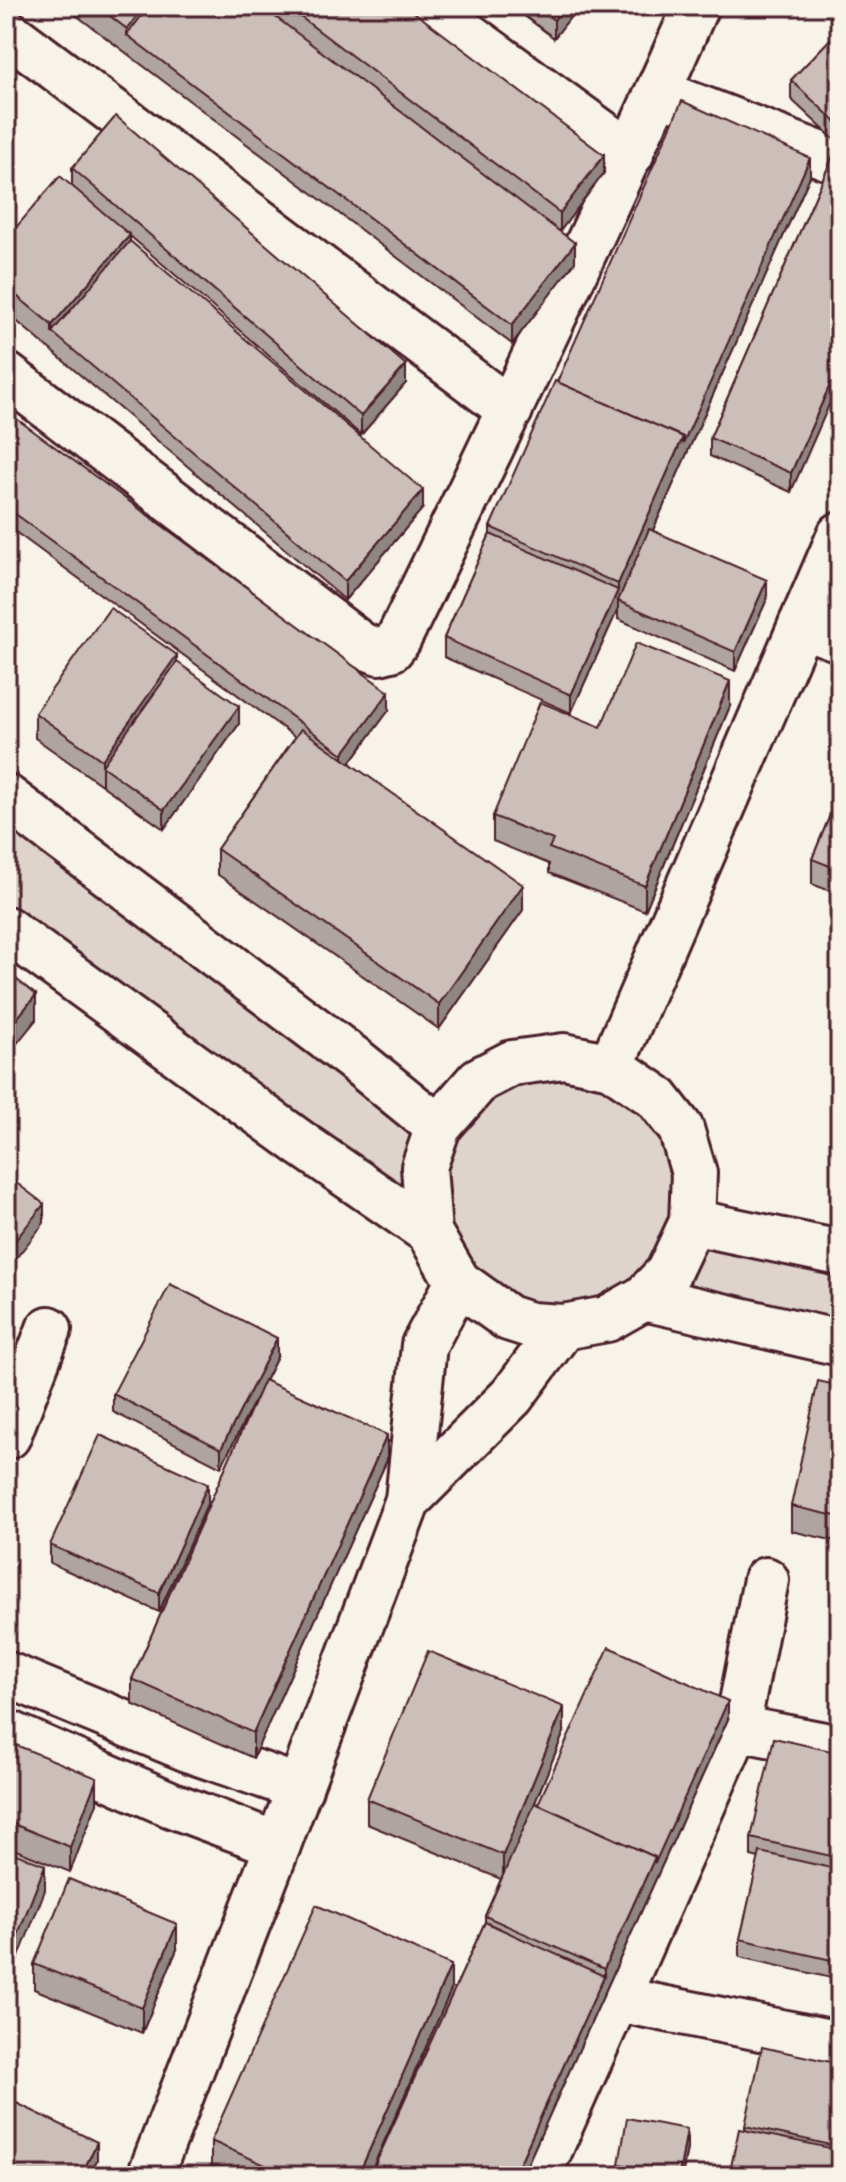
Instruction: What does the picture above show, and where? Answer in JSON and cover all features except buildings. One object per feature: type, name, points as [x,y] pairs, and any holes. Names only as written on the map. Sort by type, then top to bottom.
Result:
[{"type":"street","points":[[428,6],[631,154]]},
{"type":"street","points":[[6,375],[361,645],[379,652],[391,649],[510,410],[631,154],[696,6]]},
{"type":"street","points":[[6,31],[510,410]]},
{"type":"street","points":[[658,92],[840,162]]},
{"type":"street","points":[[611,1066],[821,632],[840,535]]},
{"type":"street","points":[[6,797],[354,1059],[438,1127]]},
{"type":"street","points":[[6,929],[303,1145],[429,1232],[458,1282],[508,1318],[530,1325],[563,1327],[607,1319],[644,1298],[668,1273],[692,1222],[694,1173],[681,1129],[656,1097],[611,1066],[564,1056],[512,1063],[479,1080],[438,1127],[424,1167],[429,1232]]},
{"type":"street","points":[[692,1222],[840,1253]]},
{"type":"street","points":[[150,2176],[408,1500],[424,1345],[458,1282]]},
{"type":"street","points":[[644,1298],[840,1343]]},
{"type":"street","points":[[408,1500],[512,1396],[563,1327]]},
{"type":"street","points":[[7,1437],[49,1329]]},
{"type":"street","points":[[538,2176],[737,1728],[766,1580]]},
{"type":"street","points":[[6,1674],[190,1750],[300,1788]]},
{"type":"street","points":[[737,1728],[840,1748]]},
{"type":"street","points":[[6,1732],[172,1805],[278,1845]]},
{"type":"street","points":[[617,1999],[840,2044]]},
{"type":"shaded area","points":[[6,797],[438,1126],[512,1063],[656,1097],[692,1222],[840,1253],[840,1343],[644,1298],[530,1325],[6,928]]}]
